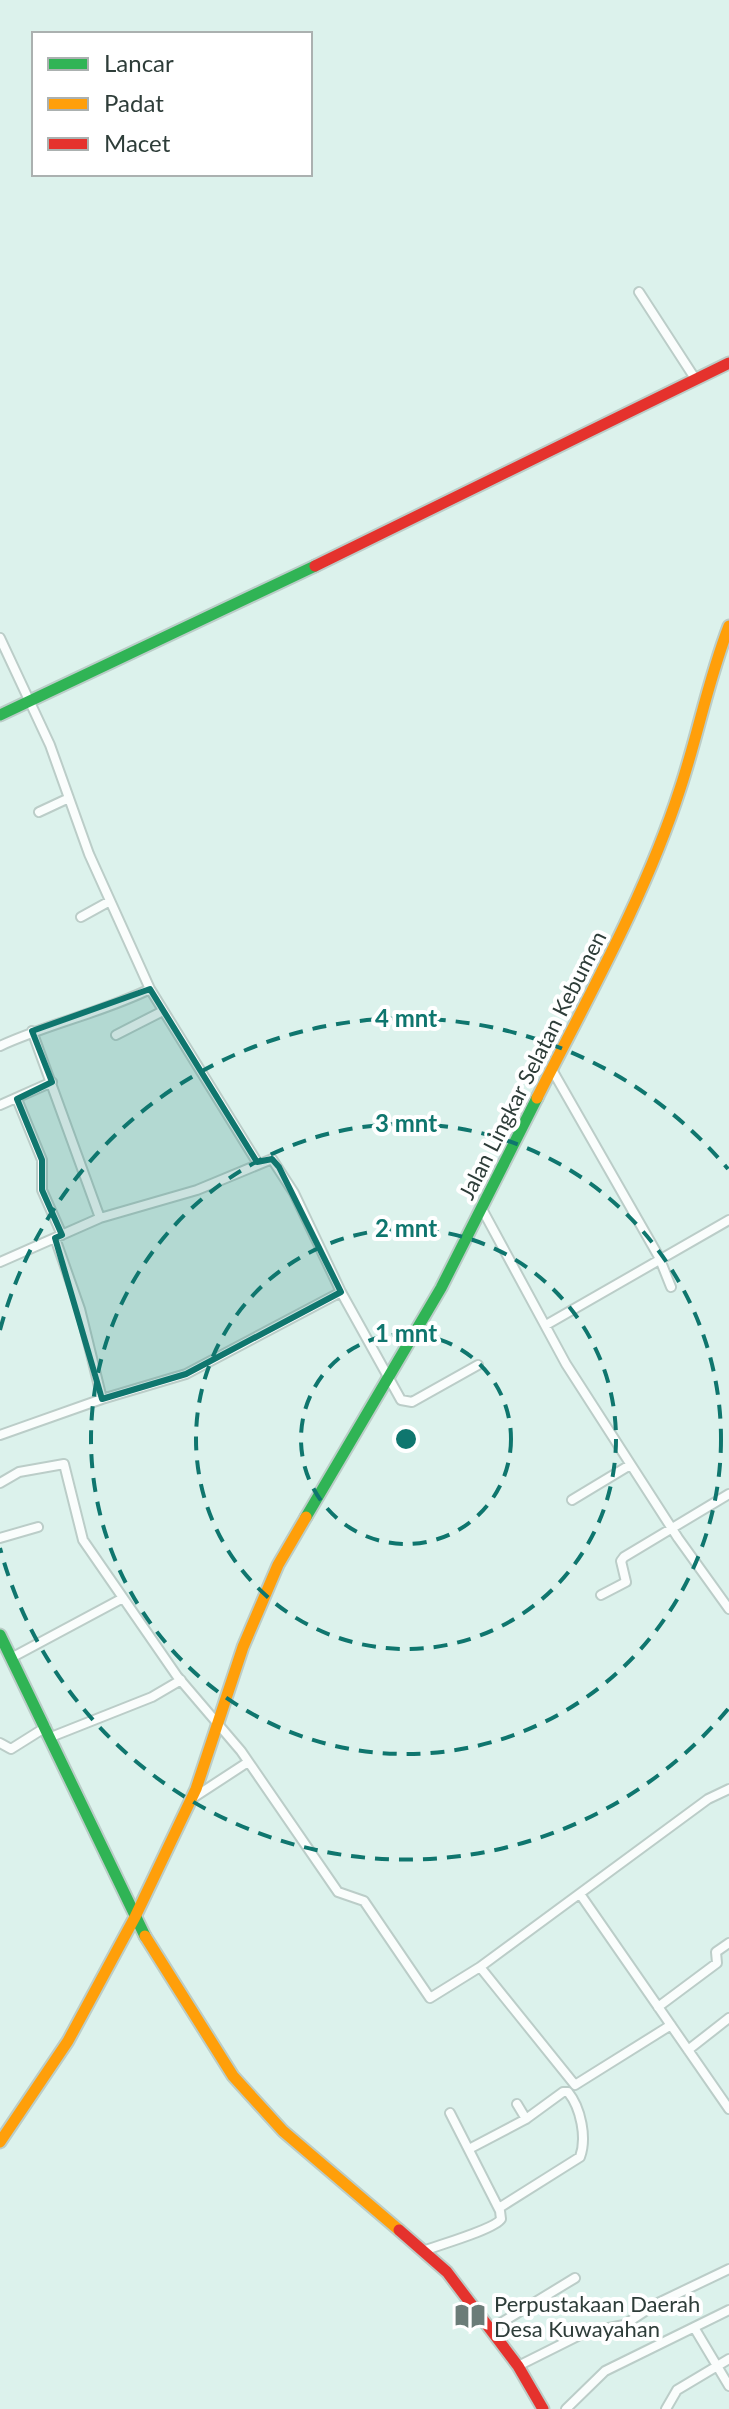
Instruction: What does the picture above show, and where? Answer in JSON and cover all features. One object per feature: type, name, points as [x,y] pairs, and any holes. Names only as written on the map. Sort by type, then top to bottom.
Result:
[{"type":"main road","points":[[0,715],[729,363]]},
{"type":"main road","name":"Jalan Lingkar Selatan Kebumen","points":[[0,2142],[68,2041],[135,1917],[192,1798],[219,1726],[243,1647],[271,1579],[390,1376],[482,1209],[608,959],[658,850],[680,789],[709,677],[729,626]]},
{"type":"main road","points":[[0,1635],[135,1917],[210,2043],[259,2107],[447,2272],[518,2366],[543,2409]]},
{"type":"street","points":[[639,292],[696,380]]},
{"type":"street","points":[[0,638],[150,989],[257,1162]]},
{"type":"street","points":[[39,812],[69,798]]},
{"type":"street","points":[[81,917],[110,901]]},
{"type":"street","points":[[0,1046],[32,1031],[150,989]]},
{"type":"street","points":[[116,1035],[163,1011]]},
{"type":"street","points":[[32,1031],[100,1218]]},
{"type":"street","points":[[551,1068],[659,1257],[671,1287]]},
{"type":"street","points":[[0,1105],[52,1082]]},
{"type":"street","points":[[17,1099],[42,1160],[42,1190],[80,1309],[102,1399]]},
{"type":"street","points":[[0,1262],[100,1218],[197,1190],[257,1162],[272,1159],[401,1400],[409,1403],[478,1365]]},
{"type":"street","points":[[482,1209],[546,1325],[630,1465],[729,1609]]},
{"type":"street","points":[[546,1325],[659,1257],[729,1220]]},
{"type":"street","points":[[0,1435],[102,1399],[186,1374],[341,1292]]},
{"type":"street","points":[[0,1483],[19,1472],[64,1464],[83,1540],[181,1680],[248,1762],[338,1892],[364,1901],[430,1998],[480,1967],[712,1796],[729,1789]]},
{"type":"street","points":[[572,1500],[630,1465]]},
{"type":"street","points":[[601,1595],[626,1582],[622,1559],[729,1494]]},
{"type":"street","points":[[0,1538],[38,1527]]},
{"type":"street","points":[[11,1658],[123,1598]]},
{"type":"street","points":[[0,1743],[11,1749],[48,1732],[143,1702],[181,1680]]},
{"type":"street","points":[[192,1798],[248,1762]]},
{"type":"street","points":[[580,1894],[729,2109]]},
{"type":"street","points":[[658,2007],[717,1963],[716,1952],[729,1943]]},
{"type":"street","points":[[480,1967],[569,2080],[580,2084],[671,2025]]},
{"type":"street","points":[[688,2050],[729,2018]]},
{"type":"street","points":[[469,2149],[526,2119],[565,2091],[569,2080]]},
{"type":"street","points":[[499,2208],[582,2155],[580,2113],[565,2091]]},
{"type":"street","points":[[517,2104],[526,2119]]},
{"type":"street","points":[[423,2251],[495,2227],[501,2219],[499,2208],[450,2113]]},
{"type":"street","points":[[518,2366],[591,2331],[624,2325],[656,2304],[729,2269]]},
{"type":"street","points":[[491,2329],[575,2278]]},
{"type":"street","points":[[566,2409],[605,2371],[729,2310]]},
{"type":"street","points":[[695,2329],[729,2386]]},
{"type":"street","points":[[666,2409],[677,2390],[729,2359]]},
{"type":"highlighted area","points":[[150,989],[257,1162],[272,1159],[279,1167],[341,1292],[186,1374],[102,1399],[55,1238],[62,1235],[42,1190],[42,1160],[17,1099],[52,1082],[32,1031]]},
{"type":"traffic: fast","points":[[0,715],[315,566]]},
{"type":"traffic: fast","points":[[306,1517],[441,1288],[537,1098]]},
{"type":"traffic: fast","points":[[0,1635],[145,1936]]},
{"type":"traffic: slow","points":[[537,1098],[650,869],[680,789],[729,626]]},
{"type":"traffic: slow","points":[[0,2142],[68,2041],[135,1917],[196,1789],[243,1647],[278,1565],[306,1517]]},
{"type":"traffic: slow","points":[[145,1936],[233,2076],[283,2131],[399,2230]]},
{"type":"traffic: jam","points":[[315,566],[729,363]]},
{"type":"traffic: jam","points":[[399,2230],[447,2272],[518,2366],[543,2409]]},
{"type":"place","name":"Perpustakaan Daerah Desa Kuwayahan","points":[[470,2316]]}]
